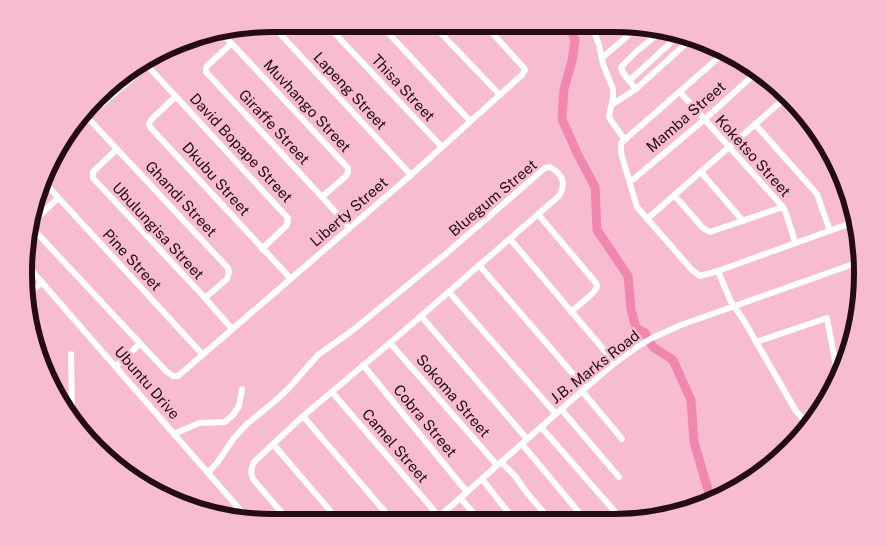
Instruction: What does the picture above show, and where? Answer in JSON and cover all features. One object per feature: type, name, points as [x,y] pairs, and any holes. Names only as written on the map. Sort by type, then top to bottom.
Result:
[{"type":"street","name":"Thisa Street","points":[[334,32],[442,147]]},
{"type":"street","points":[[387,32],[470,121]]},
{"type":"street","points":[[441,32],[500,95]]},
{"type":"street","name":"Liberty Street","points":[[36,231],[166,371],[174,376],[180,375],[411,175],[522,75],[525,70],[491,32]]},
{"type":"street","points":[[594,32],[613,90],[613,104],[609,116],[625,140]]},
{"type":"street","points":[[602,58],[631,33]]},
{"type":"street","name":"Lapeng Street","points":[[281,34],[411,175]]},
{"type":"street","points":[[636,89],[621,68],[656,36]]},
{"type":"street","name":"Muvhango Street","points":[[225,37],[348,168],[346,176],[322,197]]},
{"type":"street","points":[[629,81],[673,40]]},
{"type":"street","name":"Giraffe Street","points":[[231,44],[208,66],[206,72],[350,228]]},
{"type":"street","points":[[613,104],[636,89],[686,44]]},
{"type":"street","points":[[719,57],[622,143],[621,153],[637,207],[692,270],[696,274],[703,276],[848,224]]},
{"type":"street","name":"David Bopape Street","points":[[149,67],[288,218],[286,226],[262,249]]},
{"type":"street","name":"Mamba Street","points":[[630,182],[704,120],[752,77]]},
{"type":"street","points":[[99,107],[123,85]]},
{"type":"street","name":"Koketso Street","points":[[680,92],[783,207],[796,242]]},
{"type":"street","name":"Dkubu Street","points":[[176,96],[152,119],[149,123],[150,126],[291,279]]},
{"type":"street","points":[[647,219],[781,101]]},
{"type":"street","name":"Ghandi Street","points":[[88,119],[229,270],[227,279],[205,298]]},
{"type":"street","points":[[755,124],[817,194],[830,231]]},
{"type":"street","name":"Ubulungisa Street","points":[[117,149],[94,172],[93,178],[232,329]]},
{"type":"street","name":"Bluegum Street","points":[[208,473],[247,424],[288,389],[318,355],[342,339],[545,168],[550,167],[556,171],[563,184],[563,190],[559,196],[303,416],[254,462],[251,474],[253,479],[283,514]]},
{"type":"street","points":[[701,172],[744,221]]},
{"type":"street","name":"Pine Street","points":[[49,187],[203,355]]},
{"type":"street","points":[[674,195],[707,231],[714,231],[783,207]]},
{"type":"street","name":"Liberty Street","points":[[40,215],[58,198]]},
{"type":"street","points":[[538,214],[596,283],[597,286],[594,292],[571,312]]},
{"type":"street","points":[[510,239],[615,364]]},
{"type":"street","name":"J.B. Marks Road","points":[[444,514],[558,411],[637,347],[681,324],[853,264]]},
{"type":"street","points":[[480,265],[622,439]]},
{"type":"street","name":"Ubuntu Drive","points":[[32,271],[241,511]]},
{"type":"street","points":[[718,271],[733,306],[743,319],[803,419]]},
{"type":"street","points":[[33,290],[42,282]]},
{"type":"street","points":[[449,292],[619,477]]},
{"type":"street","points":[[421,316],[527,439]]},
{"type":"street","points":[[756,342],[827,318],[835,364]]},
{"type":"street","name":"Sokoma Street","points":[[390,343],[499,464],[515,476],[526,493],[545,514]]},
{"type":"street","points":[[116,366],[140,344]]},
{"type":"street","points":[[71,354],[72,405]]},
{"type":"street","name":"Cobra Street","points":[[363,366],[467,492]]},
{"type":"street","points":[[174,434],[199,423],[225,422],[239,406],[242,389]]},
{"type":"street","name":"Camel Street","points":[[332,392],[435,514]]},
{"type":"street","points":[[303,416],[387,514]]},
{"type":"street","points":[[541,427],[617,514]]},
{"type":"street","points":[[273,444],[334,514]]},
{"type":"street","points":[[522,444],[581,514]]},
{"type":"street","points":[[482,479],[510,514]]},
{"type":"street","points":[[460,498],[475,514]]},
{"type":"waterway","points":[[572,32],[575,40],[572,61],[564,89],[562,119],[595,187],[597,230],[628,276],[631,309],[636,328],[645,333],[653,347],[673,360],[691,400],[694,442],[709,493]]}]
